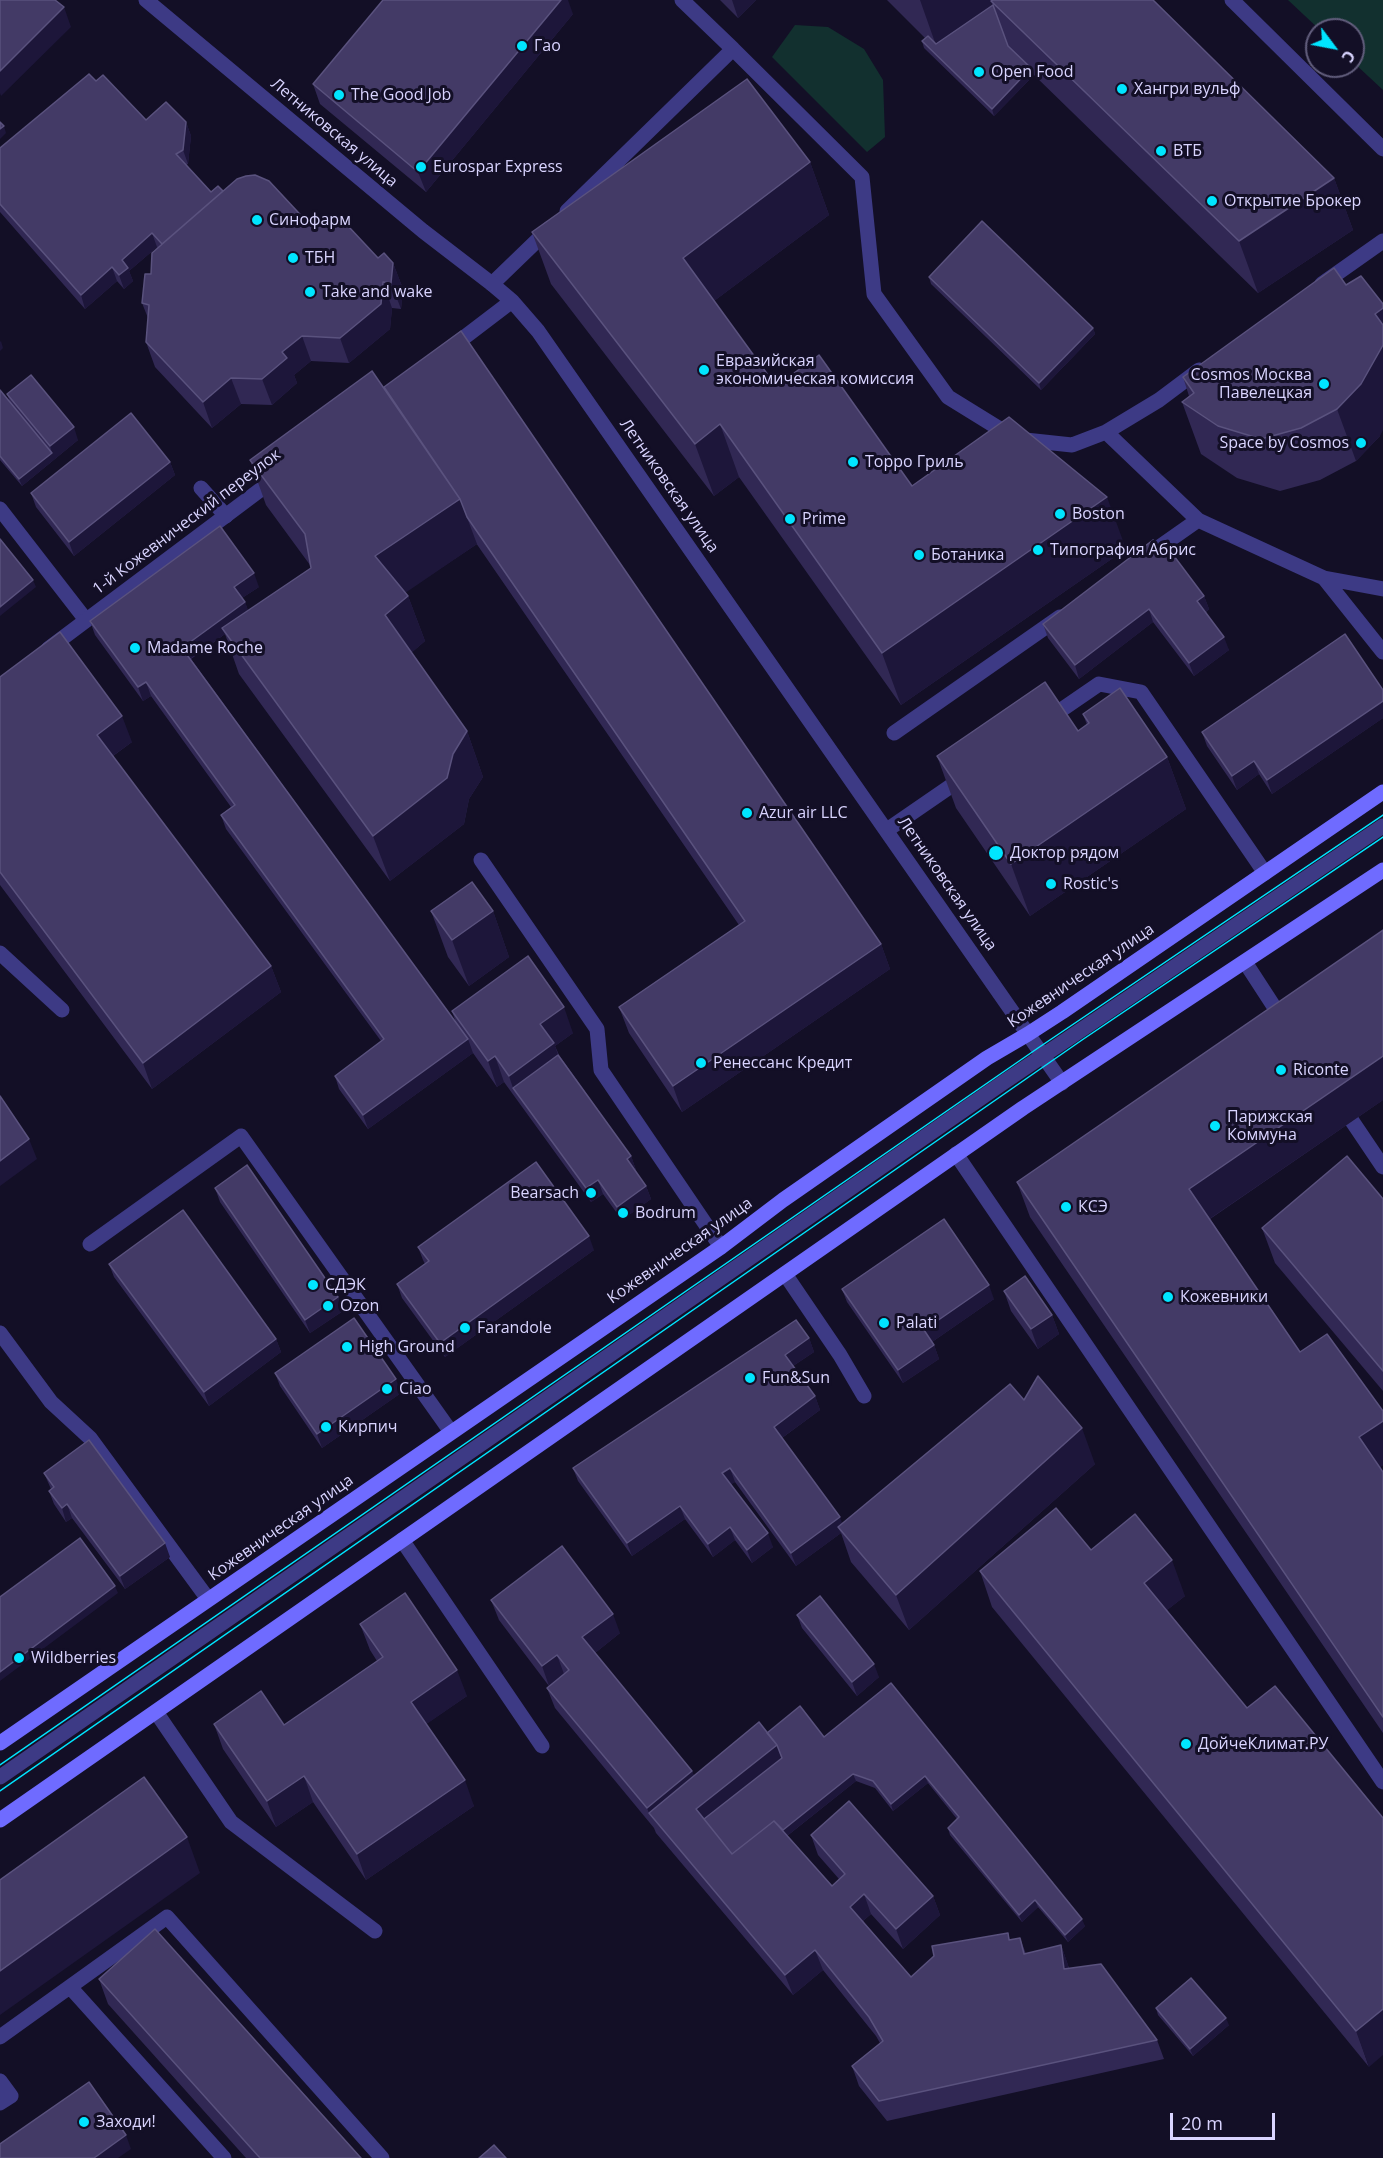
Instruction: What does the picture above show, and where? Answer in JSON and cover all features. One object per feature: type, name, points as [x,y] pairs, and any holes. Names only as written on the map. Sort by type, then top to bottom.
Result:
[{"type":"main road","name":"Кожевническая улица","points":[[0,1743],[721,1247],[783,1200],[987,1058],[1028,1035],[1383,792]]},
{"type":"main road","points":[[0,1820],[956,1154],[1383,870]]},
{"type":"street","name":"Летниковская улица","points":[[146,0],[423,231],[492,284],[538,331],[1062,1083]]},
{"type":"street","points":[[682,0],[861,177],[874,294],[948,397],[1016,439],[1072,445],[1106,432],[1159,399],[1209,363]]},
{"type":"street","points":[[1232,0],[1383,149]]},
{"type":"street","points":[[492,284],[733,49]]},
{"type":"street","points":[[1306,295],[1383,241]]},
{"type":"street","points":[[436,359],[512,302]]},
{"type":"street","points":[[1106,432],[1198,520],[1324,578],[1383,589]]},
{"type":"street","name":"1-й Кожевнический переулок","points":[[38,656],[293,466]]},
{"type":"street","points":[[201,488],[226,516]]},
{"type":"street","points":[[0,509],[86,620]]},
{"type":"street","points":[[1127,570],[1198,520]]},
{"type":"street","points":[[1324,578],[1383,652]]},
{"type":"street","points":[[894,733],[1068,611]]},
{"type":"street","points":[[1034,729],[1099,684],[1141,692],[1265,873]]},
{"type":"street","points":[[887,830],[978,768]]},
{"type":"street","points":[[0,1777],[1043,1056],[1383,826]]},
{"type":"street","points":[[481,860],[597,1029],[601,1070],[721,1247]]},
{"type":"street","points":[[0,953],[62,1010]]},
{"type":"street","points":[[1245,962],[1293,1036]]},
{"type":"street","points":[[1352,1121],[1383,1167]]},
{"type":"street","points":[[90,1244],[241,1136],[451,1432]]},
{"type":"street","points":[[956,1154],[1383,1782]]},
{"type":"street","points":[[785,1274],[840,1355],[864,1396]]},
{"type":"street","points":[[0,1333],[51,1402],[90,1438],[208,1599]]},
{"type":"street","points":[[402,1540],[542,1746]]},
{"type":"street","points":[[156,1712],[231,1822],[375,1931]]},
{"type":"street","points":[[0,2037],[167,1917],[382,2158]]},
{"type":"street","points":[[70,1987],[224,2158]]},
{"type":"street","points":[[0,2081],[11,2096],[0,2103]]},
{"type":"green space","points":[[1288,0],[1383,0],[1383,90],[1365,73],[1365,18],[1307,18]]},
{"type":"green space","points":[[795,25],[828,27],[864,49],[883,80],[885,137],[867,152],[772,57]]},
{"type":"building","points":[[0,0],[55,0],[64,7],[0,71]]},
{"type":"building","points":[[383,0],[561,0],[418,172],[313,84]]},
{"type":"building","points":[[1153,0],[1334,178],[1239,241],[991,1]]},
{"type":"building","points":[[993,5],[1008,46],[1031,68],[992,109],[922,41],[928,36],[936,44]]},
{"type":"building","points":[[89,74],[96,81],[103,75],[146,120],[166,102],[186,122],[183,150],[176,154],[211,192],[218,186],[223,191],[162,244],[152,233],[122,260],[128,268],[119,275],[112,267],[81,295],[0,204],[0,148]]},
{"type":"building","points":[[747,79],[810,162],[683,258],[776,386],[819,355],[912,486],[1009,417],[1107,497],[882,653],[720,424],[695,444],[532,232]]},
{"type":"building","points":[[255,175],[269,181],[310,225],[349,227],[378,258],[384,253],[393,263],[391,283],[383,282],[381,304],[340,338],[302,336],[282,352],[287,358],[262,379],[231,378],[203,402],[146,342],[149,305],[142,303],[145,274],[151,274],[152,253],[237,179]]},
{"type":"building","points":[[982,221],[1093,328],[1039,383],[929,277]]},
{"type":"building","points":[[1334,268],[1346,285],[1361,276],[1383,304],[1383,308],[1375,314],[1383,325],[1383,345],[1361,384],[1337,409],[1301,428],[1261,439],[1218,426],[1182,402],[1194,393],[1183,377]]},
{"type":"building","points":[[461,331],[881,944],[673,1086],[619,1007],[745,921],[467,517],[460,499],[384,387]]},
{"type":"building","points":[[372,371],[460,499],[375,556],[408,596],[385,615],[467,731],[453,754],[447,778],[373,836],[222,628],[311,568],[305,534],[250,460]]},
{"type":"building","points":[[31,375],[74,427],[50,446],[7,394]]},
{"type":"building","points":[[0,390],[52,453],[19,479],[0,456]]},
{"type":"building","points":[[131,413],[170,462],[69,542],[31,493]]},
{"type":"building","points":[[220,526],[254,573],[234,587],[245,602],[182,648],[468,1039],[363,1115],[335,1076],[384,1039],[221,815],[235,805],[146,682],[138,687],[90,621]]},
{"type":"building","points":[[0,539],[33,580],[0,607]]},
{"type":"building","points":[[1153,540],[1161,552],[1168,548],[1204,596],[1197,601],[1224,637],[1189,663],[1149,609],[1075,665],[1043,624]]},
{"type":"building","points":[[60,632],[122,716],[97,735],[271,966],[143,1063],[0,872],[0,677]]},
{"type":"building","points":[[1345,634],[1383,690],[1383,701],[1267,780],[1254,761],[1232,776],[1202,732]]},
{"type":"building","points":[[1045,682],[1078,731],[1089,723],[1083,714],[1120,688],[1167,757],[1011,864],[937,756]]},
{"type":"building","points":[[472,882],[493,911],[452,940],[431,911]]},
{"type":"building","name":"Кожевники","points":[[1383,930],[1383,1056],[1189,1189],[1300,1352],[1327,1334],[1383,1411],[1383,1421],[1359,1437],[1383,1472],[1383,1717],[1017,1182]]},
{"type":"building","points":[[528,956],[564,1007],[540,1024],[554,1043],[509,1076],[495,1056],[488,1061],[452,1011]]},
{"type":"building","points":[[558,1055],[631,1156],[627,1159],[646,1186],[617,1207],[598,1180],[586,1188],[513,1088]]},
{"type":"building","points":[[0,1096],[29,1139],[0,1161]]},
{"type":"building","points":[[1347,1156],[1383,1199],[1383,1371],[1262,1228]]},
{"type":"building","points":[[536,1162],[589,1236],[440,1343],[397,1284],[429,1261],[418,1247]]},
{"type":"building","points":[[247,1165],[338,1297],[305,1320],[215,1188]]},
{"type":"building","points":[[183,1210],[276,1339],[204,1392],[109,1264]]},
{"type":"building","points":[[944,1219],[989,1285],[924,1330],[934,1345],[898,1370],[842,1289]]},
{"type":"building","points":[[1025,1276],[1052,1315],[1031,1329],[1004,1291]]},
{"type":"building","points":[[354,1318],[396,1379],[317,1434],[275,1373]]},
{"type":"building","points":[[796,1320],[809,1338],[785,1355],[815,1396],[774,1427],[840,1517],[791,1553],[730,1468],[722,1473],[768,1533],[747,1550],[730,1527],[708,1544],[680,1506],[627,1543],[573,1468]]},
{"type":"building","points":[[1038,1376],[1082,1428],[896,1595],[838,1527],[1010,1384],[1024,1400]]},
{"type":"building","points":[[89,1440],[165,1543],[120,1576],[67,1504],[62,1508],[49,1491],[54,1487],[44,1473]]},
{"type":"building","points":[[1056,1508],[1091,1550],[1135,1514],[1172,1560],[1144,1583],[1247,1708],[1275,1686],[1383,1818],[1383,2009],[1356,2031],[980,1571]]},
{"type":"building","points":[[80,1538],[115,1586],[0,1672],[0,1597]]},
{"type":"building","points":[[562,1546],[613,1614],[582,1637],[692,1771],[647,1808],[547,1688],[569,1670],[557,1655],[542,1666],[491,1600]]},
{"type":"building","points":[[405,1593],[457,1670],[411,1702],[465,1780],[357,1854],[304,1776],[267,1801],[214,1724],[261,1691],[284,1725],[383,1657],[360,1624]]},
{"type":"building","points":[[820,1596],[874,1664],[852,1682],[797,1615]]},
{"type":"building","points":[[891,1683],[1082,1919],[1065,1935],[1035,1900],[1019,1915],[948,1828],[959,1817],[925,1776],[891,1804],[873,1781],[853,1774],[783,1830],[774,1821],[732,1854],[704,1819],[782,1758],[777,1745],[767,1733],[800,1706],[824,1737]]},
{"type":"building","points":[[759,1722],[777,1745],[696,1809],[732,1854],[774,1821],[832,1886],[845,1874],[811,1835],[849,1801],[933,1896],[896,1929],[864,1894],[850,1907],[911,1977],[934,1956],[932,1946],[1008,1933],[1009,1940],[1020,1938],[1024,1954],[1061,1945],[1064,1969],[1101,1964],[1157,2040],[879,2101],[852,2066],[883,2041],[869,2017],[815,1950],[785,1975],[649,1813]]},
{"type":"building","points":[[144,1777],[187,1837],[0,1971],[0,1880]]},
{"type":"building","points":[[155,1929],[361,2158],[260,2158],[99,1979]]},
{"type":"building","points":[[1191,1978],[1226,2018],[1190,2049],[1156,2008]]},
{"type":"building","name":"Заходи!","points":[[89,2082],[126,2135],[94,2158],[0,2158],[0,2144]]},
{"type":"building","points":[[494,2145],[506,2158],[479,2158]]},
{"type":"tram line","points":[[0,1765],[1038,1048],[1383,815]]},
{"type":"tram line","points":[[0,1791],[1082,1040],[1383,837]]},
{"type":"place","name":"Гао","points":[[522,46]]},
{"type":"place","name":"Open Food","points":[[979,72]]},
{"type":"place","name":"Хангри вульф","points":[[1122,89]]},
{"type":"place","name":"The Good Job","points":[[339,95]]},
{"type":"place","name":"ВТБ","points":[[1161,151]]},
{"type":"place","name":"Eurospar Express","points":[[421,167]]},
{"type":"place","name":"Открытие Брокер","points":[[1212,201]]},
{"type":"place","name":"Синофарм","points":[[257,220]]},
{"type":"place","name":"ТБН","points":[[293,258]]},
{"type":"place","name":"Take and wake","points":[[310,292]]},
{"type":"place","name":"Евразийская экономическая комиссия","points":[[704,370]]},
{"type":"place","name":"Cosmos Москва Павелецкая","points":[[1324,384]]},
{"type":"place","name":"Space by Cosmos","points":[[1361,443]]},
{"type":"place","name":"Торро Гриль","points":[[853,462]]},
{"type":"place","name":"Boston","points":[[1060,514]]},
{"type":"place","name":"Prime","points":[[790,519]]},
{"type":"place","name":"Типография Абрис","points":[[1038,550]]},
{"type":"place","name":"Ботаника","points":[[919,555]]},
{"type":"place","name":"Madame Roche","points":[[135,648]]},
{"type":"place","name":"Azur air LLC","points":[[747,813]]},
{"type":"place","name":"Доктор рядом","points":[[996,853]]},
{"type":"place","name":"Rostic's","points":[[1051,884]]},
{"type":"place","name":"Ренессанс Кредит","points":[[701,1063]]},
{"type":"place","name":"Riconte","points":[[1281,1070]]},
{"type":"place","name":"Парижская Коммуна","points":[[1215,1126]]},
{"type":"place","name":"Bearsach","points":[[591,1193]]},
{"type":"place","name":"КСЭ","points":[[1066,1207]]},
{"type":"place","name":"Bodrum","points":[[623,1213]]},
{"type":"place","name":"СДЭК","points":[[313,1285]]},
{"type":"place","name":"Кожевники","points":[[1168,1297]]},
{"type":"place","name":"Ozon","points":[[328,1306]]},
{"type":"place","name":"Palati","points":[[884,1323]]},
{"type":"place","name":"Farandole","points":[[465,1328]]},
{"type":"place","name":"High Ground","points":[[347,1347]]},
{"type":"place","name":"Fun&Sun","points":[[750,1378]]},
{"type":"place","name":"Ciao","points":[[387,1389]]},
{"type":"place","name":"Кирпич","points":[[326,1427]]},
{"type":"place","name":"Wildberries","points":[[19,1658]]},
{"type":"place","name":"ДойчеКлимат.РУ","points":[[1186,1744]]},
{"type":"place","name":"Заходи!","points":[[84,2122]]}]
